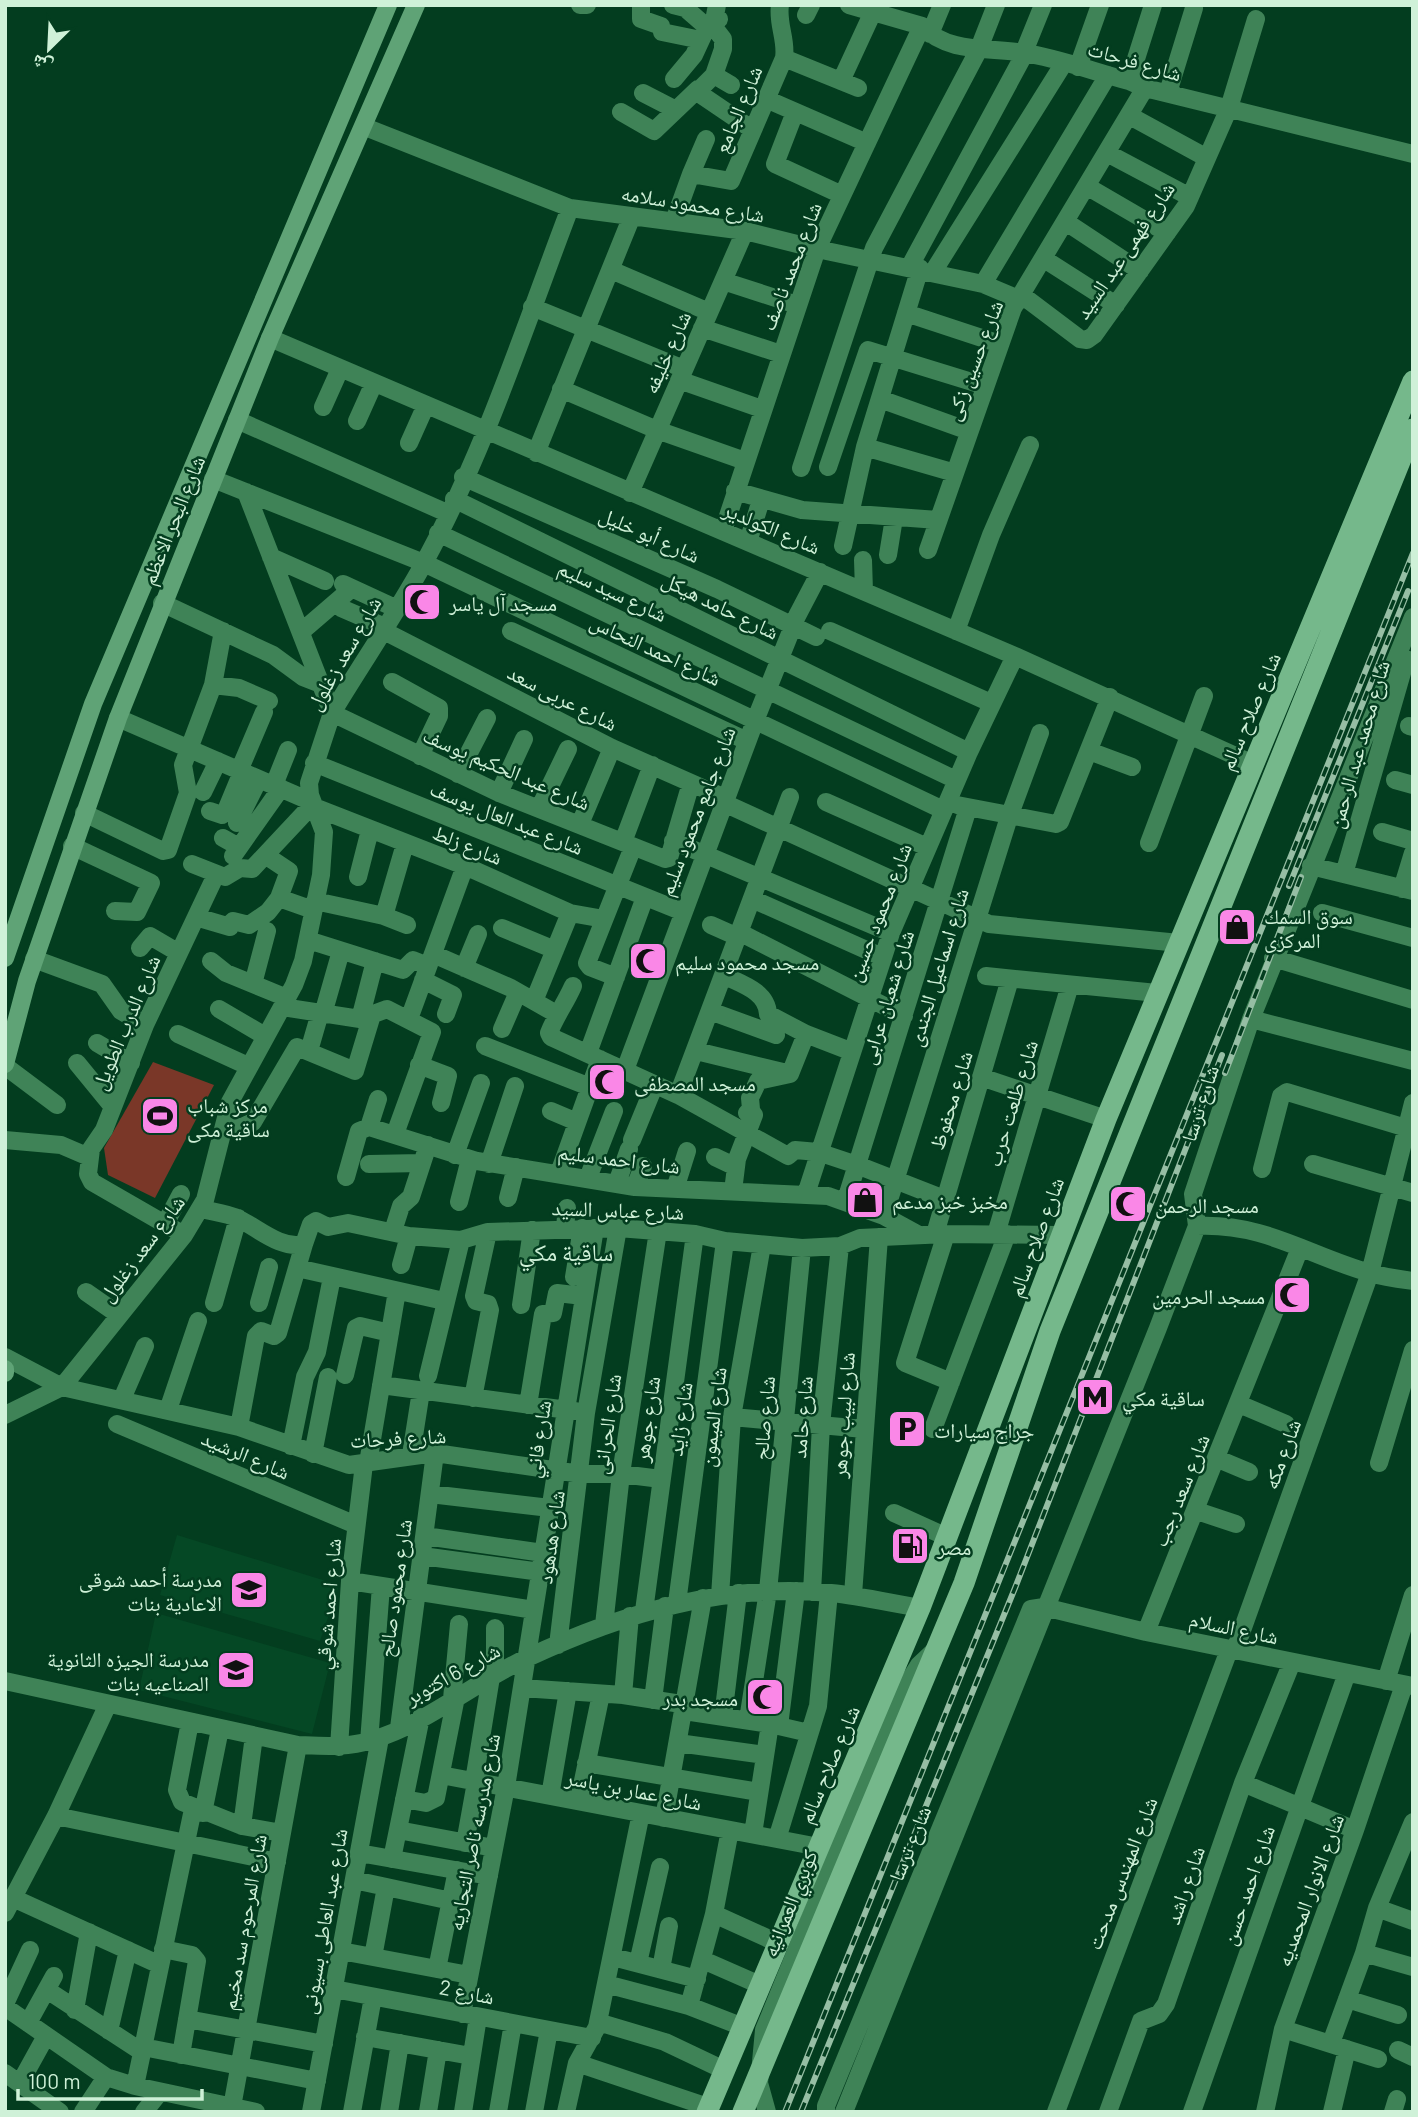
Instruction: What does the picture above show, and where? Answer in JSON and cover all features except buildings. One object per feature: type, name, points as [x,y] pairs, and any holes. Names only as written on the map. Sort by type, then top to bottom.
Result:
[{"type":"highway","name":"شارع صلاح سالم","points":[[746,2105],[964,1583],[1042,1352],[1211,926],[1380,484],[1413,381]]},
{"type":"highway","name":"شارع صلاح سالم","points":[[708,2109],[920,1608],[1060,1235],[1253,764],[1380,484],[1413,429]]},
{"type":"highway","points":[[1190,917],[1211,926]]},
{"type":"highway","points":[[1022,1341],[1028,1351],[1042,1352]]},
{"type":"highway","points":[[1011,1368],[1018,1363],[1027,1364],[1035,1373]]},
{"type":"highway","points":[[934,1570],[946,1559],[953,1558],[962,1567],[964,1583]]},
{"type":"highway","points":[[724,2071],[760,2071]]},
{"type":"highway","points":[[724,2071],[746,2105]]},
{"type":"main road","name":"شارع البحر الاعظم","points":[[5,958],[93,704],[388,5]]},
{"type":"main road","name":"شارع البحر الاعظم","points":[[5,1065],[34,959],[72,846],[162,603],[270,338],[365,127],[416,5]]},
{"type":"street","points":[[580,5],[587,5]]},
{"type":"street","points":[[621,112],[654,131],[714,75],[723,41],[704,33],[662,32],[660,26],[641,19],[641,5]]},
{"type":"street","points":[[673,5],[683,7],[704,33]]},
{"type":"street","points":[[704,33],[717,5]]},
{"type":"street","points":[[677,71],[728,5]]},
{"type":"street","name":"شارع الجامع","points":[[674,221],[691,174],[730,182],[784,58],[786,50],[778,18],[780,5]]},
{"type":"street","name":"شارع فرحات","points":[[849,5],[877,11],[978,51],[1024,53],[1172,94],[1413,154]]},
{"type":"street","name":"شارع محمد ناصف","points":[[723,531],[817,250],[867,143],[926,30],[942,5]]},
{"type":"street","points":[[801,468],[870,258],[978,51],[996,5]]},
{"type":"street","points":[[843,546],[865,447],[921,269],[1024,53],[1043,5]]},
{"type":"street","points":[[921,269],[1071,65],[1100,5]]},
{"type":"street","name":"شارع حسين زكى","points":[[928,550],[1013,308],[1022,298],[1130,116],[1153,5]]},
{"type":"street","points":[[1172,94],[1170,86],[1194,8]]},
{"type":"street","points":[[784,58],[849,85],[877,11]]},
{"type":"street","name":"شارع فهمى عبد السيد","points":[[1080,338],[1092,337],[1190,197],[1228,108],[1256,19]]},
{"type":"street","points":[[714,75],[731,85]]},
{"type":"street","points":[[983,284],[1108,75]]},
{"type":"street","points":[[698,89],[698,93],[752,130]]},
{"type":"street","points":[[643,93],[676,110]]},
{"type":"street","points":[[766,99],[867,143]]},
{"type":"street","points":[[795,111],[775,164],[842,195]]},
{"type":"street","points":[[1130,116],[1207,158]]},
{"type":"street","name":"شارع محمود سلامه","points":[[365,127],[570,208],[745,231],[817,250],[870,258],[983,284],[1022,298],[1080,338]]},
{"type":"street","points":[[691,174],[706,139]]},
{"type":"street","points":[[1107,153],[1190,197]]},
{"type":"street","points":[[1088,187],[1167,233]]},
{"type":"street","name":"شارع سعد زغلول","points":[[62,1387],[184,1235],[201,1209],[215,1171],[230,1102],[303,961],[324,832],[313,804],[310,783],[314,763],[332,713],[424,563],[451,506],[485,431],[570,208]]},
{"type":"street","points":[[536,453],[632,216]]},
{"type":"street","points":[[1066,222],[1140,271]]},
{"type":"street","name":"شارع خليفه","points":[[630,493],[745,231]]},
{"type":"street","points":[[1044,259],[1116,305]]},
{"type":"street","points":[[611,270],[706,320],[781,354]]},
{"type":"street","points":[[723,281],[797,305]]},
{"type":"street","points":[[532,307],[762,409]]},
{"type":"street","points":[[906,313],[1000,344]]},
{"type":"street","name":"شارع الكولدير","points":[[270,338],[1110,697],[1253,764]]},
{"type":"street","points":[[828,467],[867,351],[985,386]]},
{"type":"street","points":[[323,407],[340,369]]},
{"type":"street","points":[[357,421],[374,383]]},
{"type":"street","points":[[561,389],[657,430],[745,461]]},
{"type":"street","points":[[880,399],[969,431]]},
{"type":"street","points":[[409,443],[426,405]]},
{"type":"street","name":"شارع حامد هيكل","points":[[237,420],[451,506],[969,752]]},
{"type":"street","points":[[956,631],[991,535],[1030,445]]},
{"type":"street","points":[[865,447],[955,473]]},
{"type":"street","name":"شارع أبو خليل","points":[[463,477],[717,589],[793,626],[823,634],[991,703]]},
{"type":"street","name":"شارع احمد النحاس","points":[[213,479],[424,563],[755,721],[945,806],[1056,824],[1062,818],[1089,751]]},
{"type":"street","points":[[735,491],[802,510],[938,520]]},
{"type":"street","points":[[246,492],[332,713]]},
{"type":"street","points":[[748,542],[761,500]]},
{"type":"street","points":[[887,555],[894,518]]},
{"type":"street","name":"شارع سيد سليم","points":[[438,533],[957,780]]},
{"type":"street","points":[[271,557],[395,608]]},
{"type":"street","points":[[863,560],[864,591]]},
{"type":"street","name":"شارع جامع محمود سليم","points":[[625,1070],[747,741],[793,626],[820,572]]},
{"type":"street","points":[[301,632],[339,585]]},
{"type":"street","points":[[162,603],[273,655],[303,677],[321,684]]},
{"type":"street","name":"شارع عربى سعد","points":[[341,608],[612,748],[989,923],[1021,929],[1179,943]]},
{"type":"street","name":"شارع ترسا","points":[[844,2112],[1048,1608],[1196,1226],[1194,1194],[1251,1019],[1273,958],[1410,622]]},
{"type":"street","name":"شارع محمد عبد الرحمن","points":[[1344,874],[1411,642],[1410,622]]},
{"type":"street","points":[[84,813],[166,852],[188,793],[183,773],[213,685],[223,631]]},
{"type":"street","points":[[512,631],[747,741]]},
{"type":"street","name":"شارع محمود حسين","points":[[806,1194],[850,1051],[891,933],[969,752],[1015,656]]},
{"type":"street","points":[[392,682],[439,708],[439,716],[420,756]]},
{"type":"street","points":[[213,685],[239,688],[266,706],[259,779],[236,851],[223,838]]},
{"type":"street","points":[[1149,843],[1204,696]]},
{"type":"street","points":[[1110,697],[1089,751],[1132,767]]},
{"type":"street","name":"شارع عبد الحكيم يوسف","points":[[332,713],[499,793],[667,859],[673,841]]},
{"type":"street","name":"شارع زلط","points":[[118,718],[370,830],[465,866],[570,913],[604,919]]},
{"type":"street","points":[[458,774],[487,718]]},
{"type":"street","name":"شارع اسماعيل الجندى","points":[[884,1216],[977,916],[1040,733]]},
{"type":"street","points":[[499,793],[524,739]]},
{"type":"street","points":[[580,824],[612,748]]},
{"type":"street","points":[[539,809],[568,749]]},
{"type":"street","points":[[210,811],[222,816],[288,750]]},
{"type":"street","points":[[203,792],[218,761]]},
{"type":"street","name":"شارع عبد العال يوسف","points":[[314,763],[683,912]]},
{"type":"street","points":[[617,977],[590,967],[587,963],[618,886],[652,765]]},
{"type":"street","points":[[237,822],[259,779]]},
{"type":"street","points":[[1395,780],[1413,785]]},
{"type":"street","points":[[691,783],[673,841],[891,933]]},
{"type":"street","points":[[677,1095],[696,1051],[790,797]]},
{"type":"street","points":[[826,802],[927,847]]},
{"type":"street","points":[[192,864],[229,877],[240,868],[252,869],[313,804]]},
{"type":"street","name":"شارع شعبان عرابى","points":[[846,1200],[968,808]]},
{"type":"street","points":[[358,877],[370,830]]},
{"type":"street","points":[[1382,832],[1413,841]]},
{"type":"street","points":[[384,916],[405,844]]},
{"type":"street","points":[[72,846],[151,883],[137,912],[121,914],[116,911]]},
{"type":"street","points":[[1311,866],[1407,890],[1413,853]]},
{"type":"street","points":[[196,917],[249,925],[268,912],[279,898],[289,871],[265,855]]},
{"type":"street","points":[[409,1018],[428,967],[443,904],[465,866]]},
{"type":"street","name":"شارع الدرب الطويل","points":[[89,1157],[113,1107],[145,1025],[213,881]]},
{"type":"street","points":[[559,1173],[590,1087],[594,1056],[617,977],[645,897]]},
{"type":"street","points":[[279,898],[384,916],[407,925]]},
{"type":"street","points":[[752,899],[882,957]]},
{"type":"street","points":[[534,1001],[570,913]]},
{"type":"street","points":[[1322,913],[1413,938]]},
{"type":"street","points":[[711,925],[738,934],[904,1016]]},
{"type":"street","points":[[502,929],[555,950]]},
{"type":"street","points":[[253,984],[267,931]]},
{"type":"street","points":[[464,968],[478,934]]},
{"type":"street","points":[[140,947],[150,936],[179,953]]},
{"type":"street","points":[[308,940],[402,970],[413,960],[428,967],[453,995],[446,1014]]},
{"type":"street","points":[[309,1052],[341,951]]},
{"type":"street","points":[[1273,958],[1413,1000]]},
{"type":"street","points":[[34,959],[102,984],[121,1011],[145,1025]]},
{"type":"street","points":[[211,961],[226,973],[253,984],[284,1002],[321,1013],[366,1017],[387,1009],[432,1032],[395,1134]]},
{"type":"street","points":[[225,1125],[240,1128],[253,1122],[291,1052],[297,1047],[352,1071],[355,1069],[374,961]]},
{"type":"street","points":[[428,967],[464,968],[518,992],[555,1013],[549,1035],[677,1095],[788,1156],[795,1150],[818,1153],[857,1165],[944,1199]]},
{"type":"street","points":[[723,975],[760,994],[768,1004],[768,1014],[806,1034],[850,1051]]},
{"type":"street","points":[[986,976],[1157,993]]},
{"type":"street","name":"شارع محفوظ","points":[[951,1382],[905,1363],[933,1234],[1010,979]]},
{"type":"street","name":"شارع طلعت حرب","points":[[933,1429],[1001,1234],[1070,985]]},
{"type":"street","points":[[555,1018],[561,1014],[573,986]]},
{"type":"street","points":[[502,1029],[518,992]]},
{"type":"street","points":[[219,1009],[265,1036]]},
{"type":"street","points":[[710,1011],[748,1017],[776,1035]]},
{"type":"street","points":[[1251,1019],[1413,1061]]},
{"type":"street","points":[[178,1034],[248,1066]]},
{"type":"street","points":[[790,1074],[806,1034]]},
{"type":"street","points":[[97,1043],[131,1063]]},
{"type":"street","points":[[485,1046],[590,1087]]},
{"type":"street","points":[[696,1051],[790,1074]]},
{"type":"street","points":[[77,1063],[113,1107]]},
{"type":"street","points":[[5,1065],[57,1105]]},
{"type":"street","points":[[419,1065],[448,1076],[440,1103]]},
{"type":"street","points":[[733,1191],[736,1167],[754,1115],[747,1113],[751,1109],[750,1098],[758,1081],[790,1074]]},
{"type":"street","points":[[981,1077],[1106,1119]]},
{"type":"street","points":[[460,1202],[462,1157],[481,1083]]},
{"type":"street","points":[[626,1185],[631,1144],[654,1084]]},
{"type":"street","points":[[489,1164],[515,1086]]},
{"type":"street","points":[[1262,1169],[1281,1096],[1286,1092],[1409,1129]]},
{"type":"street","points":[[346,1177],[359,1131],[369,1128],[377,1099]]},
{"type":"street","name":"شارع مكه","points":[[1232,1650],[1370,1273],[1409,1129],[1413,1103]]},
{"type":"street","points":[[551,1111],[577,1122]]},
{"type":"street","points":[[588,1178],[614,1111]]},
{"type":"street","name":"شارع احمد سليم","points":[[369,1128],[489,1164],[626,1185],[806,1194],[846,1200],[933,1234]]},
{"type":"street","points":[[5,1140],[61,1145],[89,1157],[88,1174],[92,1182],[184,1235]]},
{"type":"street","points":[[401,1265],[401,1206],[411,1197],[428,1145]]},
{"type":"street","points":[[676,1189],[687,1151]]},
{"type":"street","points":[[715,1157],[736,1167]]},
{"type":"street","points":[[369,1164],[422,1163]]},
{"type":"street","points":[[1313,1164],[1413,1193]]},
{"type":"street","points":[[626,1185],[643,1166]]},
{"type":"street","points":[[508,1198],[516,1167]]},
{"type":"street","points":[[165,1224],[180,1194]]},
{"type":"street","points":[[567,1208],[580,1228],[574,1276]]},
{"type":"street","points":[[201,1209],[238,1218],[274,1239],[304,1244],[277,1335],[261,1331],[256,1336],[239,1427]]},
{"type":"street","points":[[214,1303],[238,1218]]},
{"type":"street","name":"شارع عباس السيد","points":[[304,1244],[313,1221],[328,1227],[348,1223],[401,1234],[461,1240],[488,1231],[618,1228],[695,1234],[725,1241],[802,1248],[840,1246],[860,1238],[933,1234],[1060,1235]]},
{"type":"street","points":[[1196,1226],[1225,1225],[1252,1229],[1370,1273],[1413,1281]]},
{"type":"street","name":"شارع فاني","points":[[526,1658],[583,1296],[580,1228]]},
{"type":"street","name":"شارع هدهود","points":[[558,1645],[581,1475],[590,1445],[586,1413],[618,1228]]},
{"type":"street","points":[[522,1305],[532,1230]]},
{"type":"street","points":[[473,1398],[490,1310],[488,1304],[476,1301],[474,1296],[488,1231]]},
{"type":"street","name":"شارع الحرانى","points":[[604,1625],[621,1474],[658,1231]]},
{"type":"street","name":"شارع جوهر","points":[[623,1695],[661,1479],[695,1234]]},
{"type":"street","name":"شارع لبيب جوهر","points":[[853,1595],[879,1237]]},
{"type":"street","points":[[411,1455],[424,1383],[461,1240]]},
{"type":"street","name":"شارع زايد","points":[[653,1700],[671,1604],[725,1241]]},
{"type":"street","name":"شارع الميمون","points":[[664,1818],[684,1708],[712,1597],[732,1417],[762,1245]]},
{"type":"street","name":"شارع حامد","points":[[812,1592],[821,1425],[840,1246]]},
{"type":"street","name":"شارع صالح","points":[[748,1720],[768,1591],[802,1248]]},
{"type":"street","name":"شارع سعد رجب","points":[[1146,1632],[1218,1459],[1300,1248]]},
{"type":"street","points":[[259,1303],[268,1270],[332,1277],[444,1301]]},
{"type":"street","points":[[291,1446],[305,1377],[317,1352],[332,1277]]},
{"type":"street","name":"شارع احمد شوقي","points":[[339,1747],[356,1525],[397,1291]]},
{"type":"street","points":[[86,1292],[119,1315]]},
{"type":"street","points":[[528,1405],[543,1314],[552,1313],[557,1293],[583,1296]]},
{"type":"street","points":[[168,1410],[198,1321]]},
{"type":"street","points":[[313,1454],[337,1376],[356,1328],[390,1333]]},
{"type":"street","points":[[122,1399],[145,1346]]},
{"type":"street","points":[[1379,1463],[1413,1350]]},
{"type":"street","name":"شارع فرحات","points":[[5,1357],[62,1387],[239,1427],[349,1465],[435,1453],[581,1475],[621,1474],[661,1479]]},
{"type":"street","points":[[381,1385],[424,1383],[473,1398],[586,1413]]},
{"type":"street","points":[[5,1415],[62,1387]]},
{"type":"street","points":[[1239,1404],[1286,1424]]},
{"type":"street","points":[[732,1417],[864,1429]]},
{"type":"street","name":"شارع الرشيد","points":[[117,1424],[356,1525]]},
{"type":"street","name":"شارع محمود صالح","points":[[399,1728],[435,1453]]},
{"type":"street","points":[[1218,1459],[1249,1472]]},
{"type":"street","points":[[430,1494],[550,1508]]},
{"type":"street","points":[[1197,1511],[1236,1524]]},
{"type":"street","points":[[894,1513],[947,1537]]},
{"type":"street","points":[[425,1536],[543,1553]]},
{"type":"street","points":[[422,1556],[541,1572]]},
{"type":"street","points":[[350,1581],[534,1610]]},
{"type":"street","name":"شارع عبد العاطى بسيونى","points":[[311,2112],[359,1853],[374,1740],[381,1586]]},
{"type":"street","name":"شارع 6 اكتوبر","points":[[5,1681],[298,1745],[339,1747],[374,1740],[526,1658],[604,1625],[671,1604],[768,1591],[853,1595],[920,1608]]},
{"type":"street","points":[[753,1834],[765,1755],[812,1592]]},
{"type":"street","points":[[777,1839],[789,1790],[818,1706],[812,1592]]},
{"type":"street","points":[[723,1717],[738,1593]]},
{"type":"street","name":"شارع الانوار المحمديه","points":[[1265,2112],[1283,2029],[1355,1830],[1401,1684],[1413,1595]]},
{"type":"street","name":"شارع ترسا","points":[[826,2112],[825,2106],[1028,1613],[1035,1607],[1048,1608]]},
{"type":"street","name":"شارع السلام","points":[[1048,1608],[1146,1632],[1401,1684]]},
{"type":"street","points":[[404,1799],[432,1802],[441,1775],[454,1698],[459,1624]]},
{"type":"street","points":[[465,1843],[493,1676],[495,1628]]},
{"type":"street","name":"كوبري العمرانيه","points":[[767,2112],[759,2083],[764,2030],[876,1751],[910,1676],[937,1648]]},
{"type":"street","name":"شارع المهندس مدحت","points":[[1056,2112],[1232,1650]]},
{"type":"street","name":"شارع مدرسه ناصر التجاريه","points":[[463,2112],[471,2056],[469,1975],[506,1787],[526,1658]]},
{"type":"street","name":"شارع راشد","points":[[1108,2112],[1141,2021],[1159,2014],[1166,2004],[1243,1783],[1292,1662]]},
{"type":"street","name":"شارع احمد حسن","points":[[1192,2112],[1298,1806],[1348,1673]]},
{"type":"street","points":[[522,1688],[623,1695],[679,1704],[694,1713],[748,1720],[809,1733]]},
{"type":"street","points":[[550,1796],[568,1691]]},
{"type":"street","points":[[579,1800],[601,1694]]},
{"type":"street","points":[[108,1704],[56,1816],[9,1905],[89,1933],[128,1950],[162,1957],[192,1955],[197,1959],[181,2055]]},
{"type":"street","points":[[392,1859],[421,1717]]},
{"type":"street","points":[[190,1722],[177,1790],[182,1802],[198,1811],[242,1826],[282,1833]]},
{"type":"street","points":[[135,2087],[185,1843],[198,1811],[220,1729]]},
{"type":"street","points":[[242,1826],[254,1736]]},
{"type":"street","points":[[678,1743],[765,1755]]},
{"type":"street","name":"شارع المرحوم سد مخيم","points":[[232,2107],[298,1745]]},
{"type":"street","points":[[586,1763],[759,1792]]},
{"type":"street","name":"شارع عمار بن ياسر","points":[[441,1775],[819,1847]]},
{"type":"street","points":[[1243,1783],[1355,1830]]},
{"type":"street","points":[[566,2112],[577,2063],[595,2030],[641,1813]]},
{"type":"street","points":[[56,1816],[276,1862]]},
{"type":"street","points":[[1332,2112],[1339,2046],[1348,1999],[1377,1908],[1406,1860],[1413,1822]]},
{"type":"street","points":[[398,1830],[494,1848]]},
{"type":"street","points":[[690,2006],[714,1914],[730,1830]]},
{"type":"street","points":[[359,1853],[489,1876]]},
{"type":"street","points":[[638,1963],[660,1867]]},
{"type":"street","points":[[437,1969],[457,1870]]},
{"type":"street","points":[[354,1880],[451,1901]]},
{"type":"street","points":[[373,1957],[386,1888]]},
{"type":"street","points":[[1377,1908],[1413,1921]]},
{"type":"street","points":[[714,1914],[778,1943]]},
{"type":"street","points":[[661,1969],[670,1926]]},
{"type":"street","points":[[75,2010],[89,1933]]},
{"type":"street","points":[[30,1950],[5,2006],[46,2036],[106,2077],[206,2107],[232,2107],[255,2112]]},
{"type":"street","points":[[109,2031],[128,1950]]},
{"type":"street","points":[[341,1951],[469,1975]]},
{"type":"street","points":[[1364,1953],[1413,1967]]},
{"type":"street","points":[[612,1957],[697,1979]]},
{"type":"street","points":[[703,1960],[760,1985]]},
{"type":"street","points":[[28,2023],[50,1983],[75,2010],[143,2050],[317,2081]]},
{"type":"street","points":[[606,1984],[690,2006],[743,2027]]},
{"type":"street","name":"شارع 2","points":[[334,1989],[549,2030],[595,2030],[665,2042],[724,2071]]},
{"type":"street","points":[[352,2112],[373,1997]]},
{"type":"street","points":[[1348,1999],[1398,2015]]},
{"type":"street","points":[[187,2019],[324,2044]]},
{"type":"street","points":[[498,2112],[513,2023]]},
{"type":"street","points":[[1283,2029],[1378,2059]]},
{"type":"street","points":[[534,2112],[549,2030]]},
{"type":"street","points":[[46,2036],[13,2078],[60,2112]]},
{"type":"street","points":[[365,2037],[471,2056]]},
{"type":"street","points":[[389,2112],[401,2043]]},
{"type":"street","points":[[428,2112],[438,2050]]},
{"type":"street","points":[[577,2063],[708,2109]]},
{"type":"street","points":[[83,2112],[106,2077]]},
{"type":"street","points":[[144,2112],[160,2092]]},
{"type":"shaded area","name":"مركز شباب ساقية مكى","points":[[153,1062],[214,1085],[155,1198],[108,1175],[104,1148]]},
{"type":"shaded area","name":"مدرسة أحمد شوقى الاعادية بنات","points":[[177,1535],[339,1585],[320,1641],[160,1595]]},
{"type":"shaded area","name":"مدرسة الجيزه الثانوية الصناعيه بنات","points":[[156,1613],[330,1663],[312,1734],[139,1690]]},
{"type":"railway","points":[[785,2112],[1413,553]]},
{"type":"railway","points":[[1289,886],[1408,591]]},
{"type":"railway","points":[[1225,1073],[1301,877]]},
{"type":"railway","points":[[801,2112],[1015,1588],[1222,1055]]},
{"type":"place","name":"مسجد آل ياسر","points":[[422,602]]},
{"type":"place","name":"سوق السمك المركزى","points":[[1237,927]]},
{"type":"place","name":"مسجد محمود سليم","points":[[648,961]]},
{"type":"place","name":"مسجد المصطفى","points":[[607,1082]]},
{"type":"place","name":"مركز شباب ساقية مكى","points":[[160,1116]]},
{"type":"place","name":"مخبز خبز مدعم","points":[[865,1200]]},
{"type":"place","name":"مسجد الرحمن","points":[[1128,1204]]},
{"type":"place","name":"مسجد الحرمين","points":[[1292,1295]]},
{"type":"place","name":"ساقية مكي","points":[[1095,1397]]},
{"type":"place","name":"جراج سيارات","points":[[907,1429]]},
{"type":"place","name":"مصر","points":[[910,1546]]},
{"type":"place","name":"مدرسة أحمد شوقى الاعادية بنات","points":[[249,1590]]},
{"type":"place","name":"مدرسة الجيزه الثانوية الصناعيه بنات","points":[[236,1670]]},
{"type":"place","name":"مسجد بدر","points":[[765,1697]]},
{"type":"district","name":"ساقية مكي","points":[[566,1251]]}]
